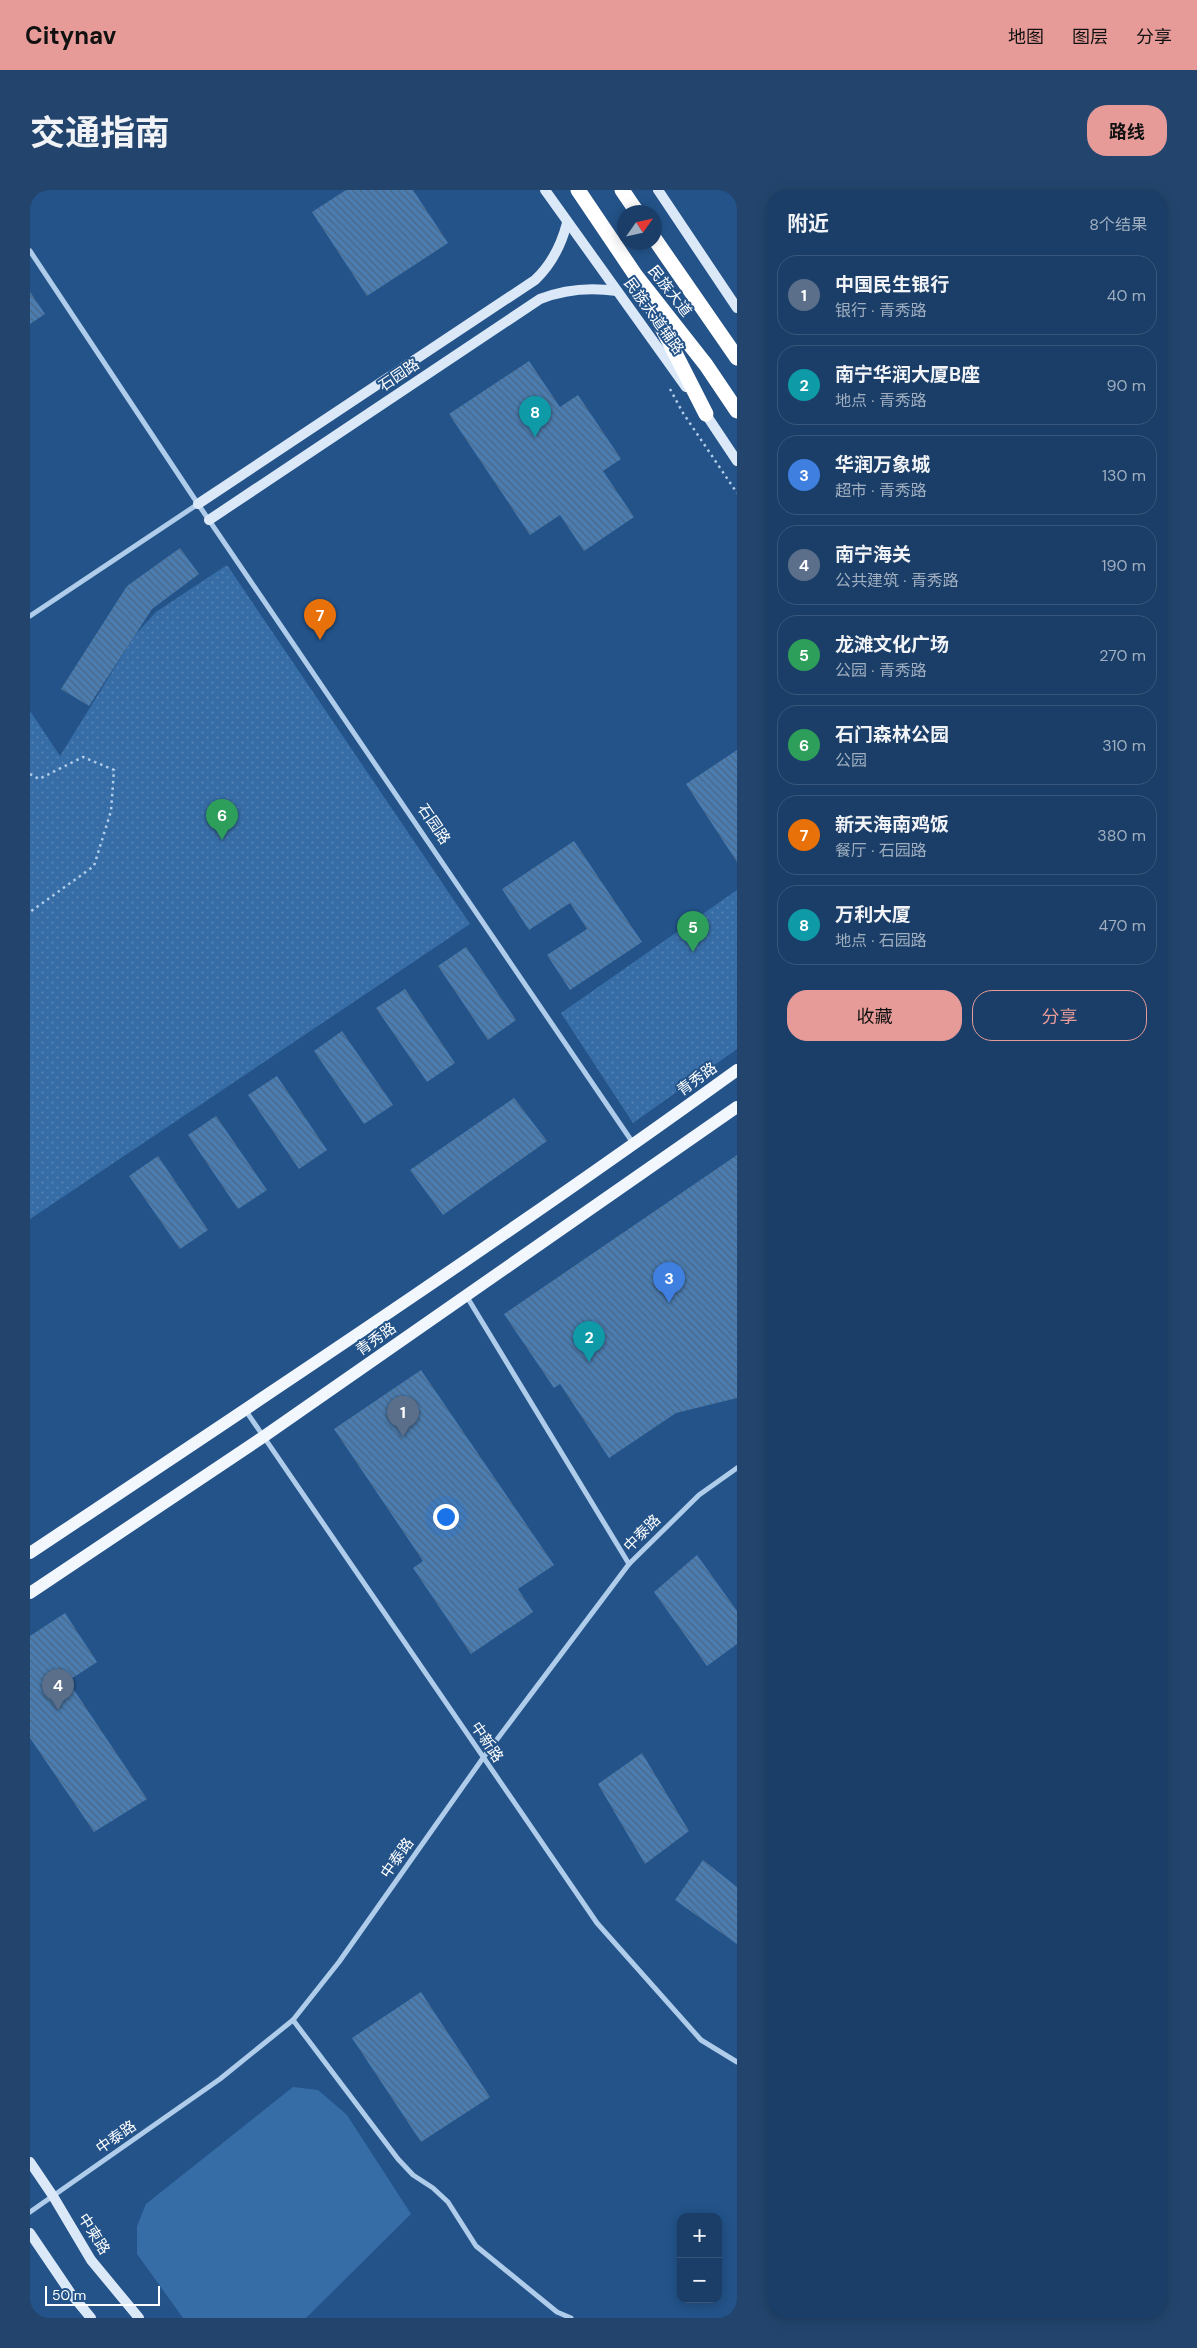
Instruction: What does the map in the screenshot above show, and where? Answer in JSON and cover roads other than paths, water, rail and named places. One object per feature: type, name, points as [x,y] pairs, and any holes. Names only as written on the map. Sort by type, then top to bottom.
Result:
[{"type":"highway","name":"民族大道","points":[[578,190],[636,276],[706,365],[737,411]]},
{"type":"highway","points":[[622,190],[632,205]]},
{"type":"highway","name":"民族大道","points":[[662,250],[737,358]]},
{"type":"highway","points":[[636,276],[706,414]]},
{"type":"main road","name":"青秀路","points":[[30,1554],[634,1145],[737,1070]]},
{"type":"main road","name":"青秀路","points":[[30,1593],[263,1437],[737,1107]]},
{"type":"street","name":"民族大道辅路","points":[[545,190],[737,460]]},
{"type":"street","points":[[658,190],[737,308]]},
{"type":"street","name":"石园路","points":[[198,504],[535,280],[546,270],[555,256],[567,223]]},
{"type":"street","name":"石园路","points":[[30,251],[198,504],[634,1145]]},
{"type":"street","name":"石园路","points":[[209,520],[540,299],[573,290],[596,288],[617,291]]},
{"type":"street","points":[[30,616],[198,504]]},
{"type":"street","points":[[466,1296],[629,1564]]},
{"type":"street","name":"中新路","points":[[245,1410],[596,1922],[701,2040],[737,2062]]},
{"type":"street","name":"中泰路","points":[[30,2212],[220,2079],[292,2020],[339,1962],[483,1758],[629,1564],[699,1495],[737,1468]]},
{"type":"street","points":[[292,2020],[398,2159],[413,2175],[433,2188],[448,2202],[476,2246],[557,2312],[571,2318]]},
{"type":"street","name":"中柬路","points":[[30,2162],[53,2196],[91,2260],[139,2318]]},
{"type":"street","points":[[30,2233],[72,2295],[91,2318]]},
{"type":"place","name":"万利大厦","points":[[535,437]]},
{"type":"place","name":"新天海南鸡饭","points":[[320,640]]},
{"type":"place","name":"石门森林公园","points":[[222,840]]},
{"type":"place","name":"龙滩文化广场","points":[[693,952]]},
{"type":"place","name":"华润万象城","points":[[669,1303]]},
{"type":"place","name":"南宁华润大厦B座","points":[[589,1362]]},
{"type":"place","name":"中国民生银行","points":[[403,1437]]},
{"type":"place","name":"南宁海关","points":[[58,1710]]}]
